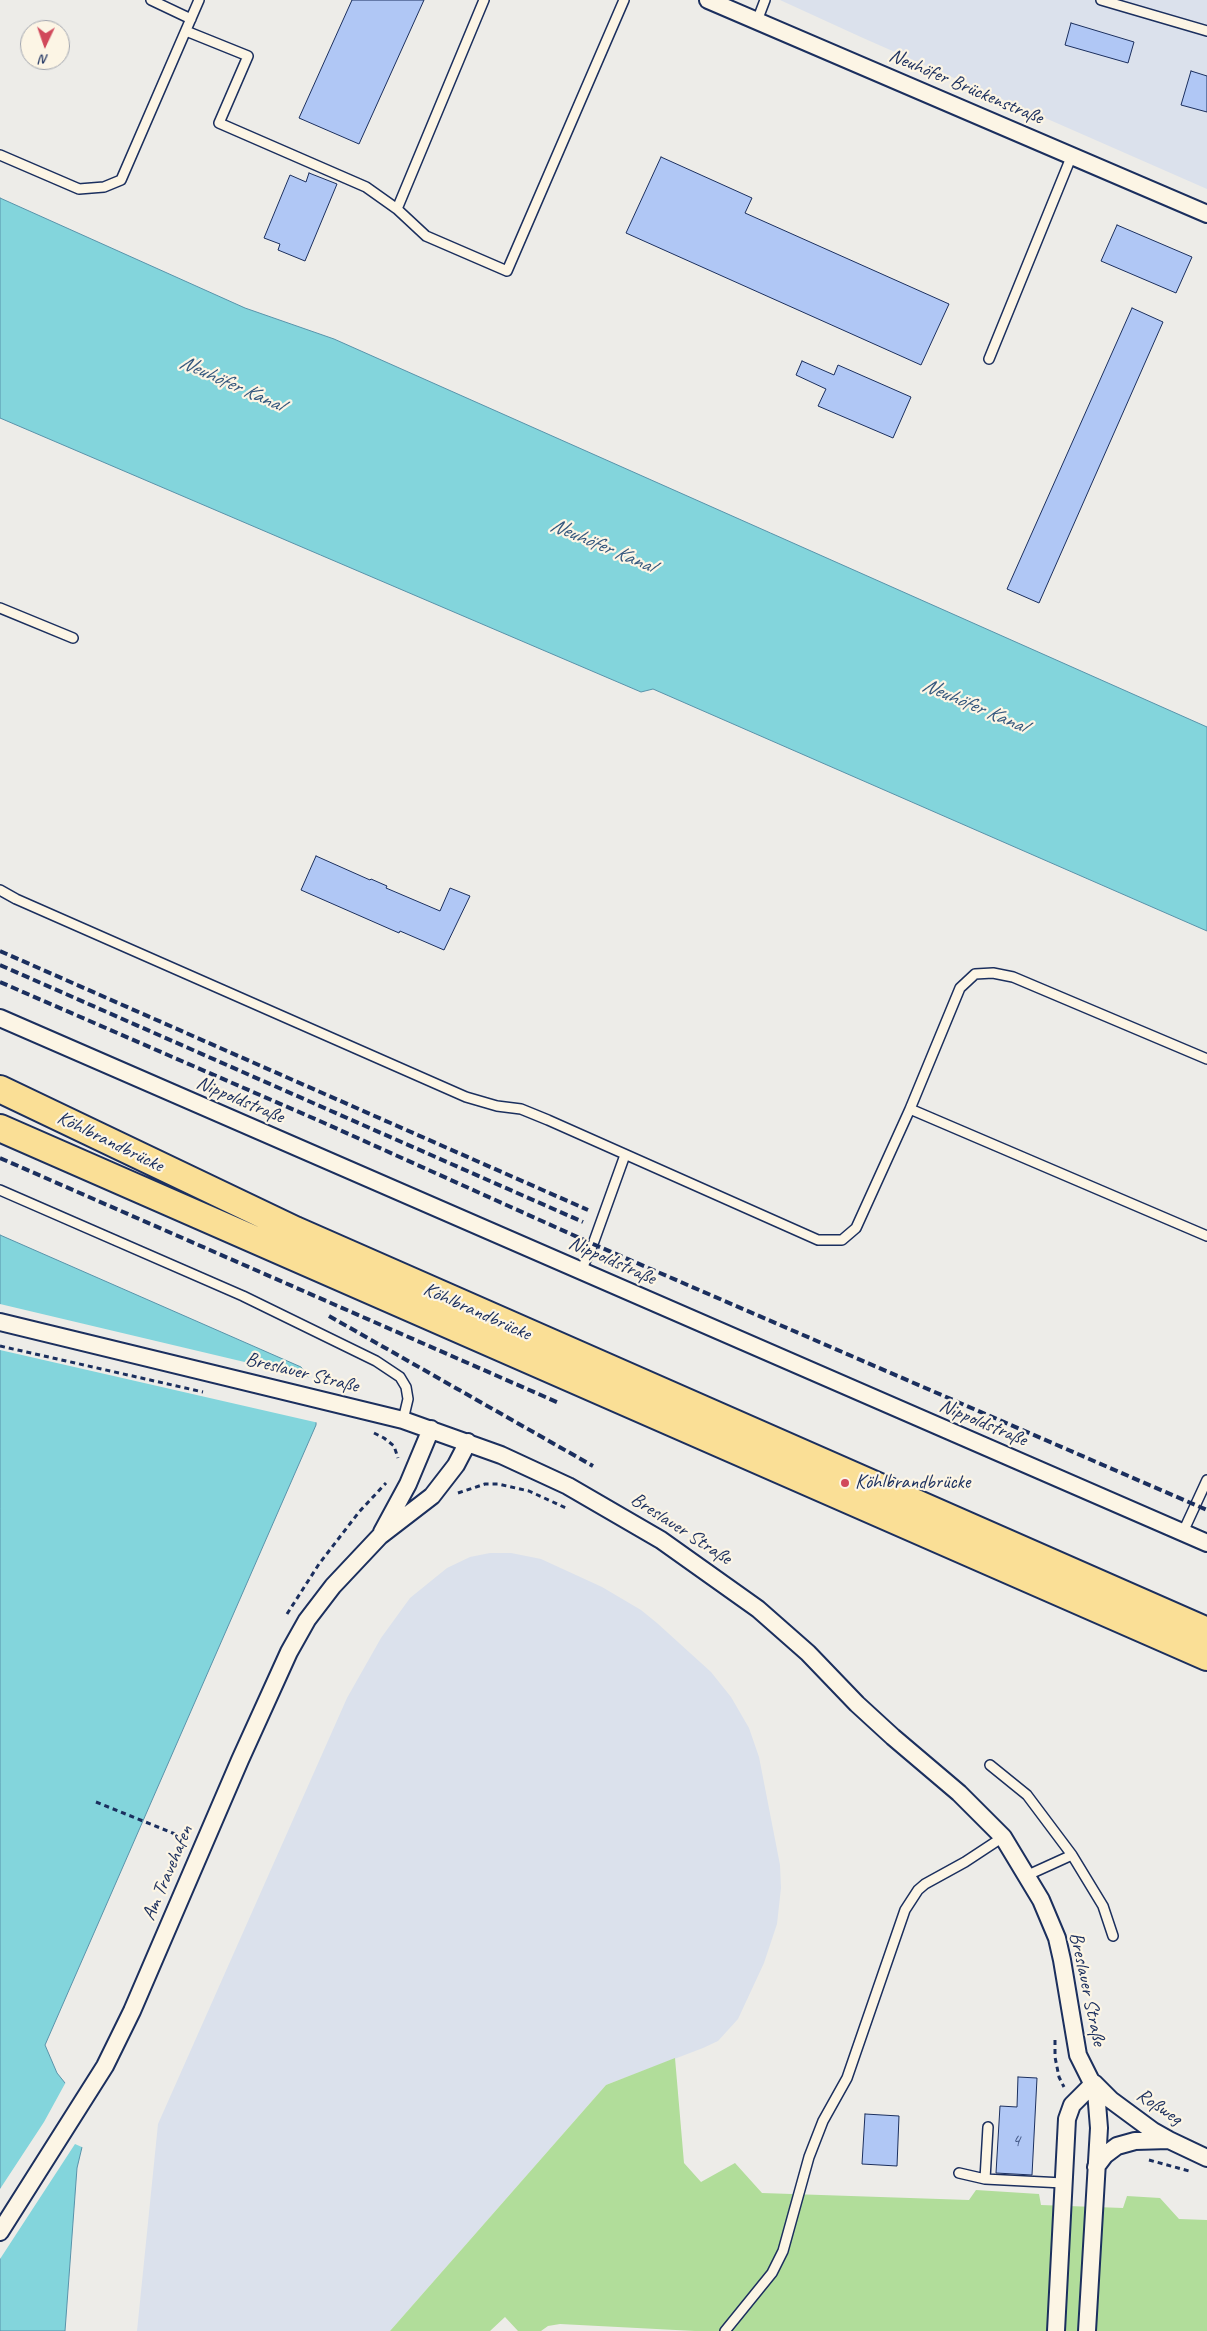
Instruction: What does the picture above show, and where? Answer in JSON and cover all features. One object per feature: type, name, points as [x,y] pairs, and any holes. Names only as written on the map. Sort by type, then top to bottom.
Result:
[{"type":"main road","name":"Köhlbrandbrücke","points":[[0,1089],[295,1230],[1207,1632]]},
{"type":"main road","name":"Köhlbrandbrücke","points":[[0,1128],[1207,1657]]},
{"type":"street","name":"Neuhöfer Brückenstraße","points":[[708,0],[1207,214]]},
{"type":"street","name":"Nippoldstraße","points":[[0,1018],[1207,1543]]},
{"type":"street","name":"Breslauer Straße","points":[[0,1322],[403,1420],[468,1442],[536,1471],[599,1502],[661,1540],[726,1585],[782,1629],[857,1704],[959,1793],[1003,1837],[1042,1900],[1057,1938],[1068,1987],[1078,2055],[1088,2076],[1094,2083],[1099,2112],[1087,2331]]},
{"type":"street","name":"Am Travehafen","points":[[380,1536],[408,1484],[430,1430]]},
{"type":"street","name":"Am Travehafen","points":[[0,2232],[105,2066],[132,2011],[228,1787],[289,1652],[316,1606],[380,1536],[432,1496],[456,1465],[468,1442]]},
{"type":"street","name":"Roßweg","points":[[1094,2083],[1127,2112],[1168,2140],[1207,2158]]},
{"type":"street","points":[[1056,2331],[1068,2114],[1076,2101],[1094,2083]]},
{"type":"street","points":[[1096,2167],[1105,2155],[1117,2146],[1135,2142],[1168,2140]]},
{"type":"lane","points":[[151,0],[191,19]]},
{"type":"lane","points":[[0,155],[79,189],[104,187],[121,180],[198,0]]},
{"type":"lane","points":[[397,209],[484,0]]},
{"type":"lane","points":[[186,31],[248,56],[219,123],[366,187],[397,209],[426,236],[507,271],[624,0]]},
{"type":"lane","points":[[757,21],[765,0]]},
{"type":"lane","points":[[1101,0],[1207,31]]},
{"type":"lane","points":[[989,359],[1072,155]]},
{"type":"lane","points":[[0,608],[73,638]]},
{"type":"lane","points":[[0,890],[34,908],[466,1097],[497,1106],[521,1109],[818,1240],[842,1240],[856,1228],[910,1109],[960,988],[975,974],[994,973],[1013,977],[1207,1059]]},
{"type":"lane","points":[[910,1109],[1207,1236]]},
{"type":"lane","points":[[581,1271],[593,1244],[624,1155]]},
{"type":"lane","points":[[0,1190],[243,1296],[376,1361],[400,1377],[406,1387],[408,1399],[403,1420]]},
{"type":"lane","points":[[1183,1532],[1207,1480]]},
{"type":"lane","points":[[990,1765],[1027,1795],[1072,1855],[1103,1906],[1113,1936]]},
{"type":"lane","points":[[725,2331],[772,2273],[783,2251],[810,2157],[823,2121],[847,2078],[908,1905],[926,1884],[965,1862],[1003,1837]]},
{"type":"lane","points":[[1028,1875],[1072,1855]]},
{"type":"lane","points":[[985,2179],[988,2126]]},
{"type":"lane","points":[[959,2174],[985,2179],[1063,2183]]},
{"type":"path","points":[[0,1346],[213,1395]]},
{"type":"path","points":[[368,1430],[384,1438],[394,1446],[398,1462]]},
{"type":"path","points":[[457,1494],[470,1487],[498,1484],[529,1490],[572,1511]]},
{"type":"path","points":[[96,1802],[185,1838]]},
{"type":"path","points":[[1055,2038],[1055,2057],[1059,2077]]},
{"type":"path","points":[[1142,2157],[1191,2172]]},
{"type":"shaded area","points":[[780,0],[1207,0],[1207,189],[863,38]]},
{"type":"shaded area","points":[[490,1553],[511,1553],[541,1559],[602,1587],[641,1610],[711,1672],[731,1697],[749,1728],[759,1757],[780,1865],[781,1888],[777,1924],[764,1963],[738,2019],[718,2041],[606,2085],[390,2331],[137,2331],[158,2124],[347,1698],[381,1638],[410,1598],[447,1568],[470,1557]]},
{"type":"green space","points":[[675,2058],[684,2163],[701,2182],[735,2163],[762,2193],[969,2200],[976,2190],[1039,2194],[1041,2205],[1123,2208],[1127,2196],[1160,2198],[1179,2219],[1207,2220],[1207,2331],[695,2331],[560,2324],[548,2326],[541,2331],[518,2331],[505,2317],[490,2331],[390,2331],[606,2085]]},
{"type":"water","name":"Neuhöfer Kanal","points":[[0,198],[245,308],[334,339],[1207,727],[1207,931],[653,689],[641,692],[0,418]]},
{"type":"water","points":[[0,1235],[301,1367],[317,1390],[316,1425],[45,2045],[57,2073],[90,2114],[77,2168],[65,2331],[0,2331]]},
{"type":"pier","points":[[0,1304],[312,1378],[320,1389],[319,1423],[0,1350]]},
{"type":"pier","points":[[67,2080],[92,2114],[84,2148],[75,2144],[0,2259],[0,2189],[44,2122]]},
{"type":"building","points":[[352,0],[424,0],[359,144],[299,118]]},
{"type":"building","points":[[1071,23],[1134,42],[1128,63],[1065,45]]},
{"type":"building","points":[[1191,71],[1207,76],[1207,112],[1181,105]]},
{"type":"building","points":[[661,157],[752,198],[745,213],[949,304],[921,365],[626,233]]},
{"type":"building","points":[[309,173],[337,184],[305,261],[278,250],[280,244],[264,238],[290,175],[306,182]]},
{"type":"building","points":[[1117,225],[1192,257],[1176,293],[1101,261]]},
{"type":"building","points":[[1132,308],[1163,322],[1039,603],[1007,589]]},
{"type":"building","points":[[802,361],[834,375],[838,365],[911,397],[893,438],[818,406],[826,389],[796,375]]},
{"type":"building","points":[[316,856],[440,911],[450,888],[470,896],[444,950],[400,931],[399,933],[301,890]]},
{"type":"building","points":[[1018,2077],[1037,2078],[1032,2175],[996,2173],[1000,2106],[1017,2107]]},
{"type":"building","points":[[865,2114],[899,2116],[897,2166],[862,2164]]},
{"type":"railway","points":[[0,951],[588,1210]]},
{"type":"railway","points":[[0,965],[583,1222]]},
{"type":"railway","points":[[0,982],[322,1122],[593,1244],[1207,1510]]},
{"type":"railway","points":[[0,1158],[559,1403]]},
{"type":"railway","points":[[329,1316],[593,1466]]},
{"type":"place","name":"Köhlbrandbrücke","points":[[845,1483]]}]
